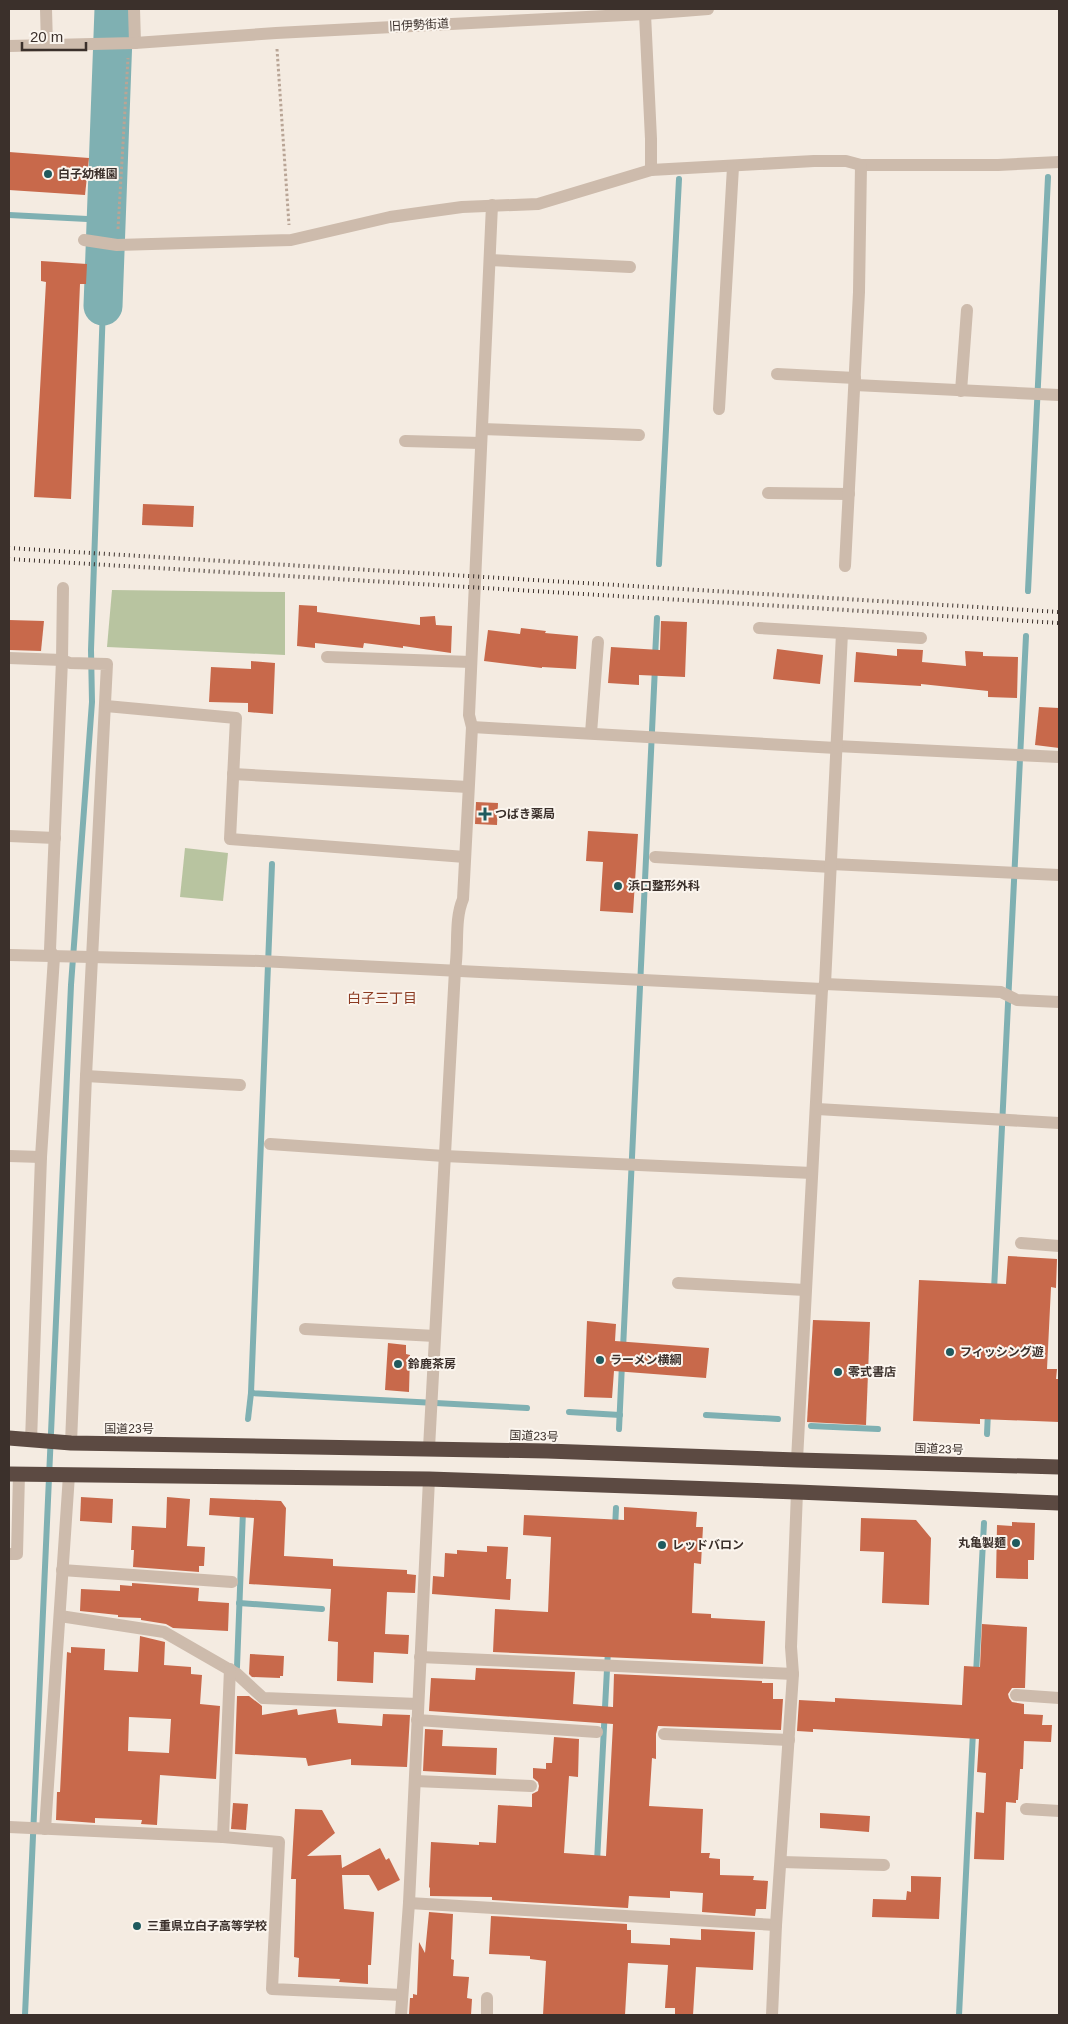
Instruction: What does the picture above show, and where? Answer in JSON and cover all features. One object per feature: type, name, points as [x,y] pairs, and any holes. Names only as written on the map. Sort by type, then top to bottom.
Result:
[{"type":"highway","name":"国道23号","points":[[9,1438],[65,1442],[429,1448],[1059,1467]]},
{"type":"highway","points":[[20,1474],[429,1480],[1059,1503]]},
{"type":"street","points":[[46,9],[47,45]]},
{"type":"street","points":[[132,43],[134,9]]},
{"type":"street","name":"旧伊勢街道","points":[[9,46],[132,43],[604,12],[645,14],[708,9]]},
{"type":"street","points":[[645,14],[651,170]]},
{"type":"street","points":[[84,240],[117,245],[290,240],[390,217],[492,205],[538,204],[651,170],[814,161],[846,161],[861,165],[998,165],[1059,162]]},
{"type":"street","points":[[845,566],[860,292],[861,165]]},
{"type":"street","points":[[719,409],[732,167]]},
{"type":"street","points":[[429,1448],[455,970],[459,908],[463,899],[472,727],[469,715],[471,662],[492,205]]},
{"type":"street","points":[[490,260],[630,267]]},
{"type":"street","points":[[961,391],[968,310]]},
{"type":"street","points":[[777,374],[961,391],[1053,394]]},
{"type":"street","points":[[482,429],[638,435]]},
{"type":"street","points":[[405,441],[481,443]]},
{"type":"street","points":[[768,493],[849,494]]},
{"type":"street","points":[[30,1441],[41,1157],[54,957],[50,950],[66,662],[63,588]]},
{"type":"street","points":[[759,628],[921,638]]},
{"type":"street","points":[[797,1460],[805,1290],[831,865],[842,633]]},
{"type":"street","points":[[591,732],[598,642]]},
{"type":"street","points":[[327,657],[471,662]]},
{"type":"street","points":[[9,658],[107,664],[65,1442]]},
{"type":"street","points":[[106,706],[236,718],[230,839],[464,857]]},
{"type":"street","points":[[472,727],[1059,757]]},
{"type":"street","points":[[233,774],[468,787]]},
{"type":"street","points":[[9,836],[56,838]]},
{"type":"street","points":[[655,858],[1059,875]]},
{"type":"street","points":[[9,955],[260,961],[634,980],[1001,992],[1017,1000],[1059,1002]]},
{"type":"street","points":[[86,1076],[240,1085]]},
{"type":"street","points":[[817,1109],[1059,1123]]},
{"type":"street","points":[[270,1144],[444,1156],[812,1173]]},
{"type":"street","points":[[9,1156],[41,1157]]},
{"type":"street","points":[[1021,1244],[1059,1246]]},
{"type":"street","points":[[678,1283],[805,1290]]},
{"type":"street","points":[[305,1329],[435,1336]]},
{"type":"street","points":[[9,1554],[17,1554],[20,1474]]},
{"type":"street","points":[[45,1829],[60,1616],[64,1475]]},
{"type":"street","points":[[401,2015],[429,1480]]},
{"type":"street","points":[[772,2015],[776,1925],[782,1862],[793,1674],[790,1647],[797,1492]]},
{"type":"street","points":[[62,1570],[232,1582]]},
{"type":"street","points":[[60,1616],[164,1632],[230,1669],[263,1698],[418,1704]]},
{"type":"street","points":[[420,1657],[793,1674]]},
{"type":"street","points":[[223,1837],[230,1669]]},
{"type":"street","points":[[1016,1695],[1059,1698]]},
{"type":"street","points":[[417,1720],[597,1732]]},
{"type":"street","points":[[664,1734],[789,1740]]},
{"type":"street","points":[[414,1781],[531,1786]]},
{"type":"street","points":[[1026,1809],[1059,1811]]},
{"type":"street","points":[[10,1827],[223,1837],[279,1842],[272,1989],[402,1995]]},
{"type":"street","points":[[782,1862],[884,1865]]},
{"type":"street","points":[[408,1903],[776,1925]]},
{"type":"street","points":[[487,1998],[487,2015]]},
{"type":"path","points":[[276,33],[290,240]]},
{"type":"path","points":[[117,245],[132,43]]},
{"type":"green space","points":[[112,590],[285,592],[285,655],[107,647]]},
{"type":"green space","points":[[185,848],[228,853],[223,901],[180,897]]},
{"type":"building","name":"白子幼稚園","points":[[9,152],[89,158],[85,195],[9,190]]},
{"type":"building","points":[[41,261],[87,264],[86,284],[80,284],[71,499],[34,497],[46,282],[41,281]]},
{"type":"building","points":[[143,504],[194,506],[193,527],[142,525]]},
{"type":"building","points":[[299,605],[317,606],[317,612],[420,625],[420,617],[435,616],[436,625],[452,626],[451,653],[364,643],[363,648],[315,643],[315,648],[297,646]]},
{"type":"building","points":[[9,620],[44,621],[41,651],[9,650]]},
{"type":"building","points":[[661,621],[687,622],[685,677],[639,675],[639,685],[608,683],[611,647],[660,650]]},
{"type":"building","points":[[521,628],[546,631],[545,633],[578,636],[576,669],[542,668],[484,661],[488,630],[520,634]]},
{"type":"building","points":[[777,649],[823,655],[820,684],[773,679]]},
{"type":"building","points":[[897,649],[923,650],[922,662],[966,666],[965,651],[983,652],[983,656],[1018,657],[1017,698],[988,697],[988,691],[921,684],[921,686],[854,682],[856,652],[897,656]]},
{"type":"building","points":[[251,661],[275,663],[273,714],[248,712],[248,703],[209,702],[211,667],[251,669]]},
{"type":"building","points":[[1039,707],[1059,708],[1059,748],[1035,745]]},
{"type":"building","name":"つばき薬局","points":[[476,802],[498,803],[497,825],[475,824]]},
{"type":"building","name":"浜口整形外科","points":[[588,831],[638,834],[633,913],[600,911],[603,862],[586,861]]},
{"type":"building","points":[[1008,1256],[1057,1259],[1056,1288],[1051,1287],[1047,1369],[1057,1369],[1056,1379],[1059,1379],[1059,1422],[980,1419],[980,1424],[913,1421],[919,1280],[1006,1284]]},
{"type":"building","name":"零式書店","points":[[813,1320],[870,1322],[866,1425],[807,1422]]},
{"type":"building","points":[[587,1321],[616,1324],[615,1341],[709,1348],[706,1378],[614,1371],[612,1398],[584,1397]]},
{"type":"building","name":"鈴鹿茶房","points":[[388,1343],[406,1345],[406,1354],[410,1355],[409,1392],[385,1390]]},
{"type":"building","points":[[81,1497],[113,1499],[112,1523],[80,1521]]},
{"type":"building","points":[[167,1497],[190,1499],[187,1546],[205,1547],[204,1566],[199,1566],[199,1572],[133,1567],[134,1550],[131,1550],[132,1526],[166,1528]]},
{"type":"building","points":[[210,1498],[281,1501],[286,1508],[284,1556],[333,1559],[333,1566],[407,1570],[407,1574],[416,1575],[415,1593],[387,1592],[385,1634],[409,1635],[408,1654],[374,1652],[373,1683],[337,1681],[338,1642],[328,1641],[331,1589],[249,1584],[254,1518],[209,1515]]},
{"type":"building","points":[[624,1507],[697,1512],[696,1527],[703,1527],[701,1564],[694,1563],[692,1613],[711,1614],[711,1618],[765,1621],[763,1664],[493,1652],[495,1609],[548,1612],[551,1537],[523,1535],[524,1515],[624,1520]]},
{"type":"building","points":[[861,1518],[916,1520],[931,1538],[929,1605],[882,1603],[884,1552],[860,1551]]},
{"type":"building","name":"丸亀製麺","points":[[1012,1522],[1035,1523],[1034,1560],[1028,1560],[1028,1579],[996,1578],[997,1525],[1012,1526]]},
{"type":"building","points":[[487,1546],[508,1547],[506,1579],[511,1579],[510,1600],[432,1594],[433,1576],[444,1577],[445,1553],[457,1554],[457,1550],[487,1552]]},
{"type":"building","points":[[132,1583],[199,1588],[198,1601],[229,1603],[228,1631],[173,1628],[166,1624],[141,1620],[141,1618],[118,1617],[118,1615],[80,1611],[81,1589],[120,1591],[120,1585],[132,1586]]},
{"type":"building","points":[[982,1624],[1027,1627],[1025,1688],[1012,1688],[1008,1694],[1009,1698],[1012,1702],[1024,1704],[1024,1714],[1043,1715],[1042,1725],[1052,1725],[1051,1742],[1024,1741],[1023,1769],[1020,1769],[1018,1800],[1016,1800],[1016,1803],[1006,1802],[1004,1860],[974,1859],[976,1812],[984,1813],[986,1773],[977,1772],[979,1739],[813,1729],[813,1732],[797,1731],[799,1700],[835,1702],[835,1698],[962,1705],[964,1666],[980,1667]]},
{"type":"building","points":[[140,1636],[165,1642],[164,1665],[191,1667],[191,1674],[202,1675],[200,1704],[220,1706],[216,1779],[160,1775],[157,1825],[141,1824],[142,1820],[95,1818],[95,1823],[56,1820],[57,1792],[60,1792],[67,1652],[71,1653],[71,1647],[105,1649],[104,1670],[138,1672]],"holes":[[[129,1717],[171,1719],[169,1753],[128,1751]]]},
{"type":"building","points":[[250,1654],[284,1656],[283,1676],[280,1676],[280,1678],[252,1677],[249,1674]]},
{"type":"building","points":[[476,1668],[575,1672],[573,1704],[613,1707],[614,1674],[773,1683],[773,1699],[783,1699],[781,1730],[658,1726],[656,1734],[656,1759],[652,1758],[649,1806],[703,1809],[701,1853],[710,1853],[709,1858],[720,1859],[720,1875],[754,1876],[753,1880],[768,1881],[766,1909],[756,1909],[755,1916],[702,1912],[703,1893],[670,1891],[670,1898],[629,1896],[628,1908],[492,1900],[492,1897],[430,1896],[431,1842],[479,1845],[479,1842],[496,1843],[498,1805],[532,1807],[532,1794],[538,1791],[539,1786],[538,1782],[533,1778],[533,1768],[546,1769],[546,1763],[552,1763],[554,1737],[579,1739],[578,1777],[569,1776],[564,1853],[606,1856],[613,1724],[429,1711],[431,1678],[475,1680]]},
{"type":"building","points":[[237,1696],[249,1696],[262,1706],[262,1715],[297,1709],[298,1715],[336,1709],[338,1723],[382,1726],[383,1714],[410,1715],[407,1767],[351,1765],[351,1759],[308,1766],[306,1758],[235,1754]]},
{"type":"building","points":[[425,1729],[443,1730],[442,1746],[497,1748],[496,1775],[423,1771]]},
{"type":"building","points":[[233,1803],[248,1804],[246,1830],[231,1829]]},
{"type":"building","points":[[295,1809],[322,1810],[335,1833],[307,1856],[341,1855],[342,1868],[380,1848],[386,1860],[389,1858],[400,1880],[378,1891],[369,1875],[342,1875],[344,1909],[374,1912],[371,1965],[368,1965],[368,1984],[339,1982],[340,1979],[298,1977],[299,1958],[294,1957],[296,1879],[291,1879]]},
{"type":"building","points":[[820,1813],[870,1816],[869,1832],[820,1828]]},
{"type":"building","points":[[911,1876],[941,1877],[939,1919],[872,1917],[873,1899],[906,1900],[907,1891],[911,1892]]},
{"type":"building","points":[[429,1912],[453,1914],[451,1959],[454,1960],[453,1976],[469,1977],[467,1998],[472,1999],[471,2015],[409,2015],[410,1998],[413,1998],[413,1994],[417,1995],[419,1942],[425,1953]]},
{"type":"building","points":[[491,1916],[627,1924],[627,1930],[631,1930],[631,1943],[670,1945],[670,1938],[701,1940],[701,1929],[755,1932],[753,1970],[696,1967],[693,2015],[675,2015],[675,2008],[665,2008],[668,1965],[628,1963],[625,2015],[543,2015],[546,1961],[530,1959],[530,1956],[489,1954]]},
{"type":"waterway","points":[[103,306],[114,9]]},
{"type":"waterway","points":[[1028,591],[1048,177]]},
{"type":"waterway","points":[[659,564],[679,179]]},
{"type":"waterway","points":[[9,215],[107,220]]},
{"type":"waterway","points":[[25,2015],[71,985],[92,702],[91,650],[103,306]]},
{"type":"waterway","points":[[655,657],[657,618]]},
{"type":"waterway","points":[[994,1290],[1026,636]]},
{"type":"waterway","points":[[623,1349],[655,667]]},
{"type":"waterway","points":[[272,864],[251,1393],[527,1408]]},
{"type":"waterway","points":[[619,1429],[622,1364]]},
{"type":"waterway","points":[[248,1419],[251,1393]]},
{"type":"waterway","points":[[569,1412],[620,1415]]},
{"type":"waterway","points":[[987,1434],[988,1412]]},
{"type":"waterway","points":[[706,1415],[778,1419]]},
{"type":"waterway","points":[[811,1426],[878,1429]]},
{"type":"waterway","points":[[615,1528],[616,1508]]},
{"type":"waterway","points":[[237,1667],[243,1511]]},
{"type":"waterway","points":[[976,1674],[984,1523]]},
{"type":"waterway","points":[[239,1603],[322,1609]]},
{"type":"waterway","points":[[597,1862],[608,1650]]},
{"type":"waterway","points":[[959,2015],[973,1732]]},
{"type":"railway","points":[[9,548],[1059,612]]},
{"type":"railway","points":[[9,559],[1059,623]]},
{"type":"place","name":"白子幼稚園","points":[[48,174]]},
{"type":"place","name":"つばき薬局","points":[[485,814]]},
{"type":"place","name":"浜口整形外科","points":[[618,886]]},
{"type":"place","name":"フィッシング遊","points":[[950,1352]]},
{"type":"place","name":"ラーメン横綱","points":[[600,1360]]},
{"type":"place","name":"鈴鹿茶房","points":[[398,1364]]},
{"type":"place","name":"零式書店","points":[[838,1372]]},
{"type":"place","name":"丸亀製麺","points":[[1016,1543]]},
{"type":"place","name":"レッドバロン","points":[[662,1545]]},
{"type":"place","name":"三重県立白子高等学校","points":[[137,1926]]},
{"type":"district","name":"白子三丁目","points":[[382,998]]}]
